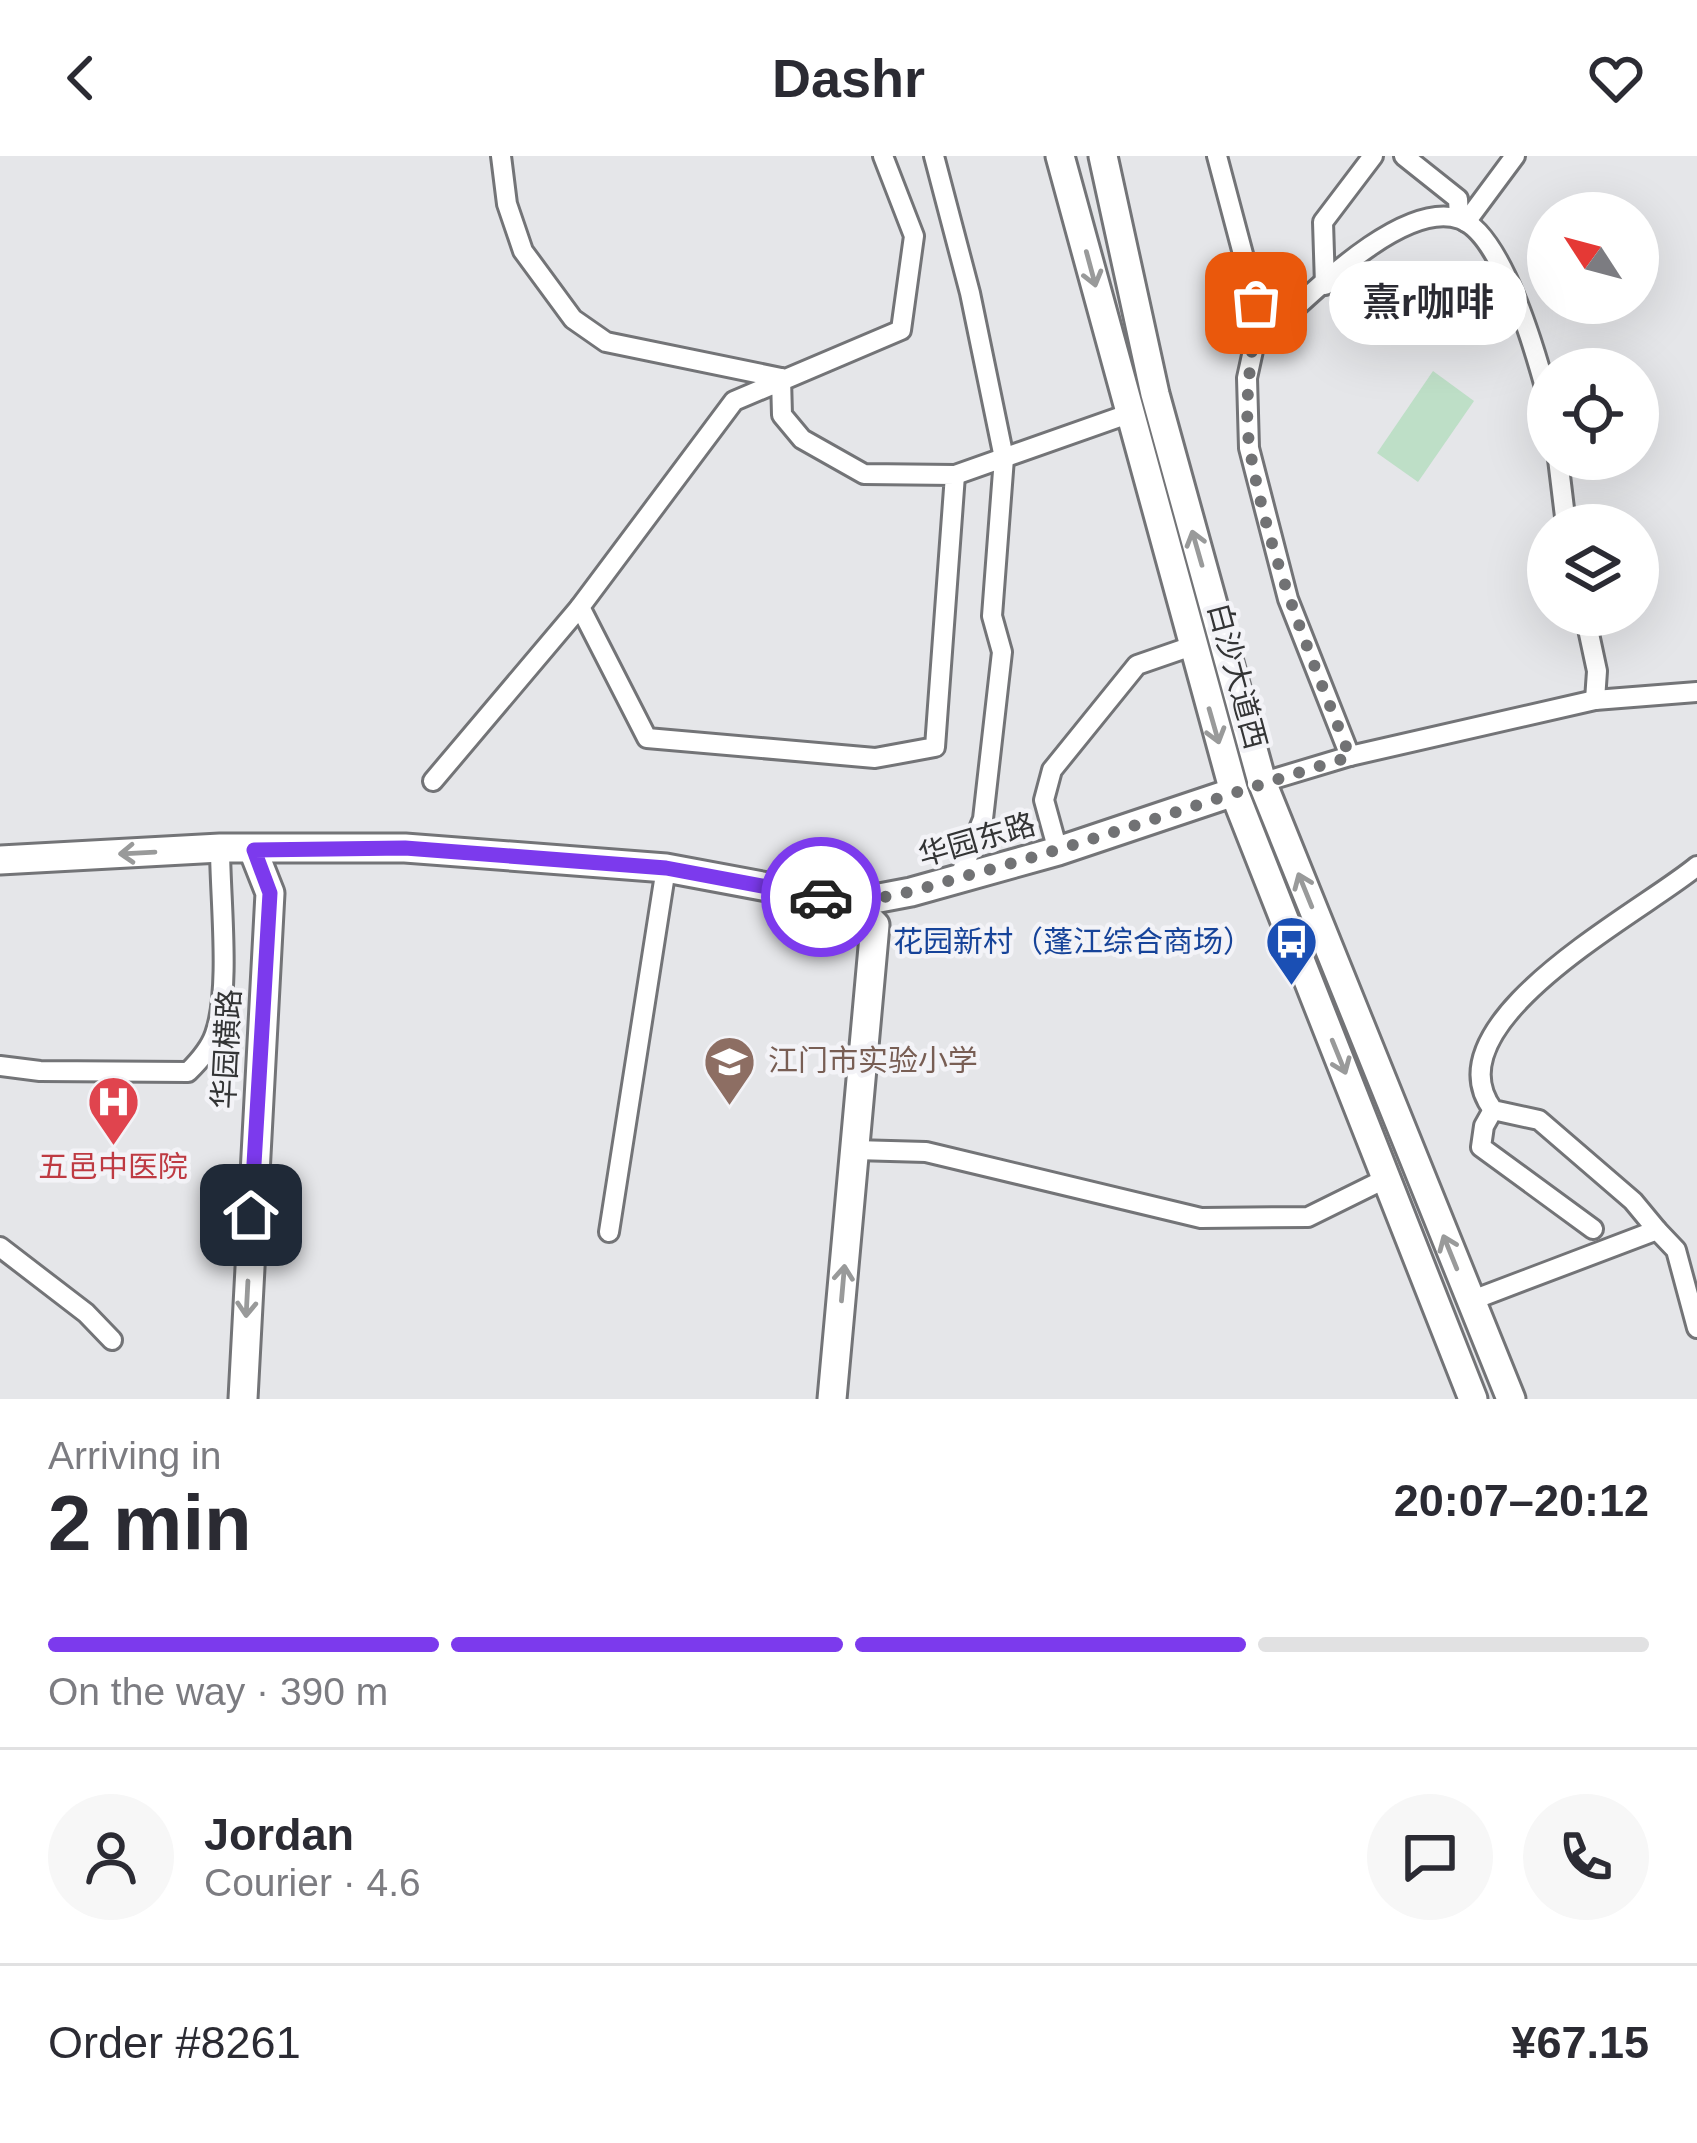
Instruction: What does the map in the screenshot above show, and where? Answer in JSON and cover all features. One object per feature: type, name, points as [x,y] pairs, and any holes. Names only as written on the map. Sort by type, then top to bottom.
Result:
[{"type":"main road","name":"白沙大道西","points":[[1060,156],[1234,792],[1473,1399]]},
{"type":"main road","name":"白沙大道西","points":[[1103,156],[1155,394],[1262,782],[1510,1399]]},
{"type":"main road","name":"华园东路","points":[[0,860],[220,848],[405,848],[666,868],[853,903],[1058,851],[1234,792]]},
{"type":"main road","name":"华园横路","points":[[242,1399],[270,893],[254,850]]},
{"type":"main road","points":[[832,1399],[875,925],[853,903]]},
{"type":"street","points":[[501,156],[507,204],[523,251],[573,319],[606,341],[781,378]]},
{"type":"street","points":[[433,781],[580,607],[734,401],[901,330],[914,236],[883,156]]},
{"type":"street","points":[[934,156],[970,293],[1004,458],[992,616],[1002,652],[983,819],[959,878]]},
{"type":"street","points":[[1217,156],[1256,303],[1254,346],[1246,378],[1250,448],[1288,599],[1350,757]]},
{"type":"street","points":[[1325,284],[1324,222],[1373,156]]},
{"type":"street","points":[[1403,156],[1458,199],[1462,220]]},
{"type":"street","points":[[1462,220],[1514,156]]},
{"type":"street","points":[[1254,346],[1356,255],[1428,217],[1462,220],[1489,243],[1535,348]]},
{"type":"street","points":[[781,378],[782,415],[802,439],[864,474],[955,475],[1131,413]]},
{"type":"street","points":[[580,607],[647,738],[875,758],[934,747],[955,475]]},
{"type":"street","points":[[1590,636],[1597,671],[1595,700]]},
{"type":"street","points":[[1058,851],[1044,800],[1052,770],[1137,665],[1192,646]]},
{"type":"street","name":"华园东路","points":[[1234,792],[1350,757],[1595,700],[1697,692]]},
{"type":"street","points":[[0,1066],[40,1071],[188,1072],[214,1039],[222,1010],[220,848]]},
{"type":"street","points":[[1493,1110],[1479,1081],[1480,1060],[1510,1013],[1560,961],[1697,866]]},
{"type":"street","points":[[609,1232],[666,868]]},
{"type":"street","points":[[1493,1110],[1480,1147],[1593,1229]]},
{"type":"street","points":[[1493,1110],[1539,1120],[1633,1201],[1676,1250],[1697,1328]]},
{"type":"street","points":[[856,1150],[926,1152],[1201,1218],[1308,1216],[1387,1178]]},
{"type":"street","points":[[1470,1301],[1657,1230]]},
{"type":"street","points":[[0,1247],[86,1313],[112,1340]]},
{"type":"green space","points":[[1433,371],[1474,401],[1418,482],[1377,453]]},
{"type":"way so far","points":[[821,897],[853,903],[911,892],[1058,851],[1350,757],[1288,599],[1250,448],[1246,378],[1254,346],[1256,303]]},
{"type":"place","name":"熹r咖啡","points":[[1256,303]]},
{"type":"place","name":"花园新村（蓬江综合商场）","points":[[1292,988]]},
{"type":"place","name":"江门市实验小学","points":[[729,1107]]},
{"type":"place","name":"五邑中医院","points":[[113,1148]]},
{"type":"route","points":[[251,1215],[270,893],[254,850],[405,848],[666,868],[821,897]]}]
